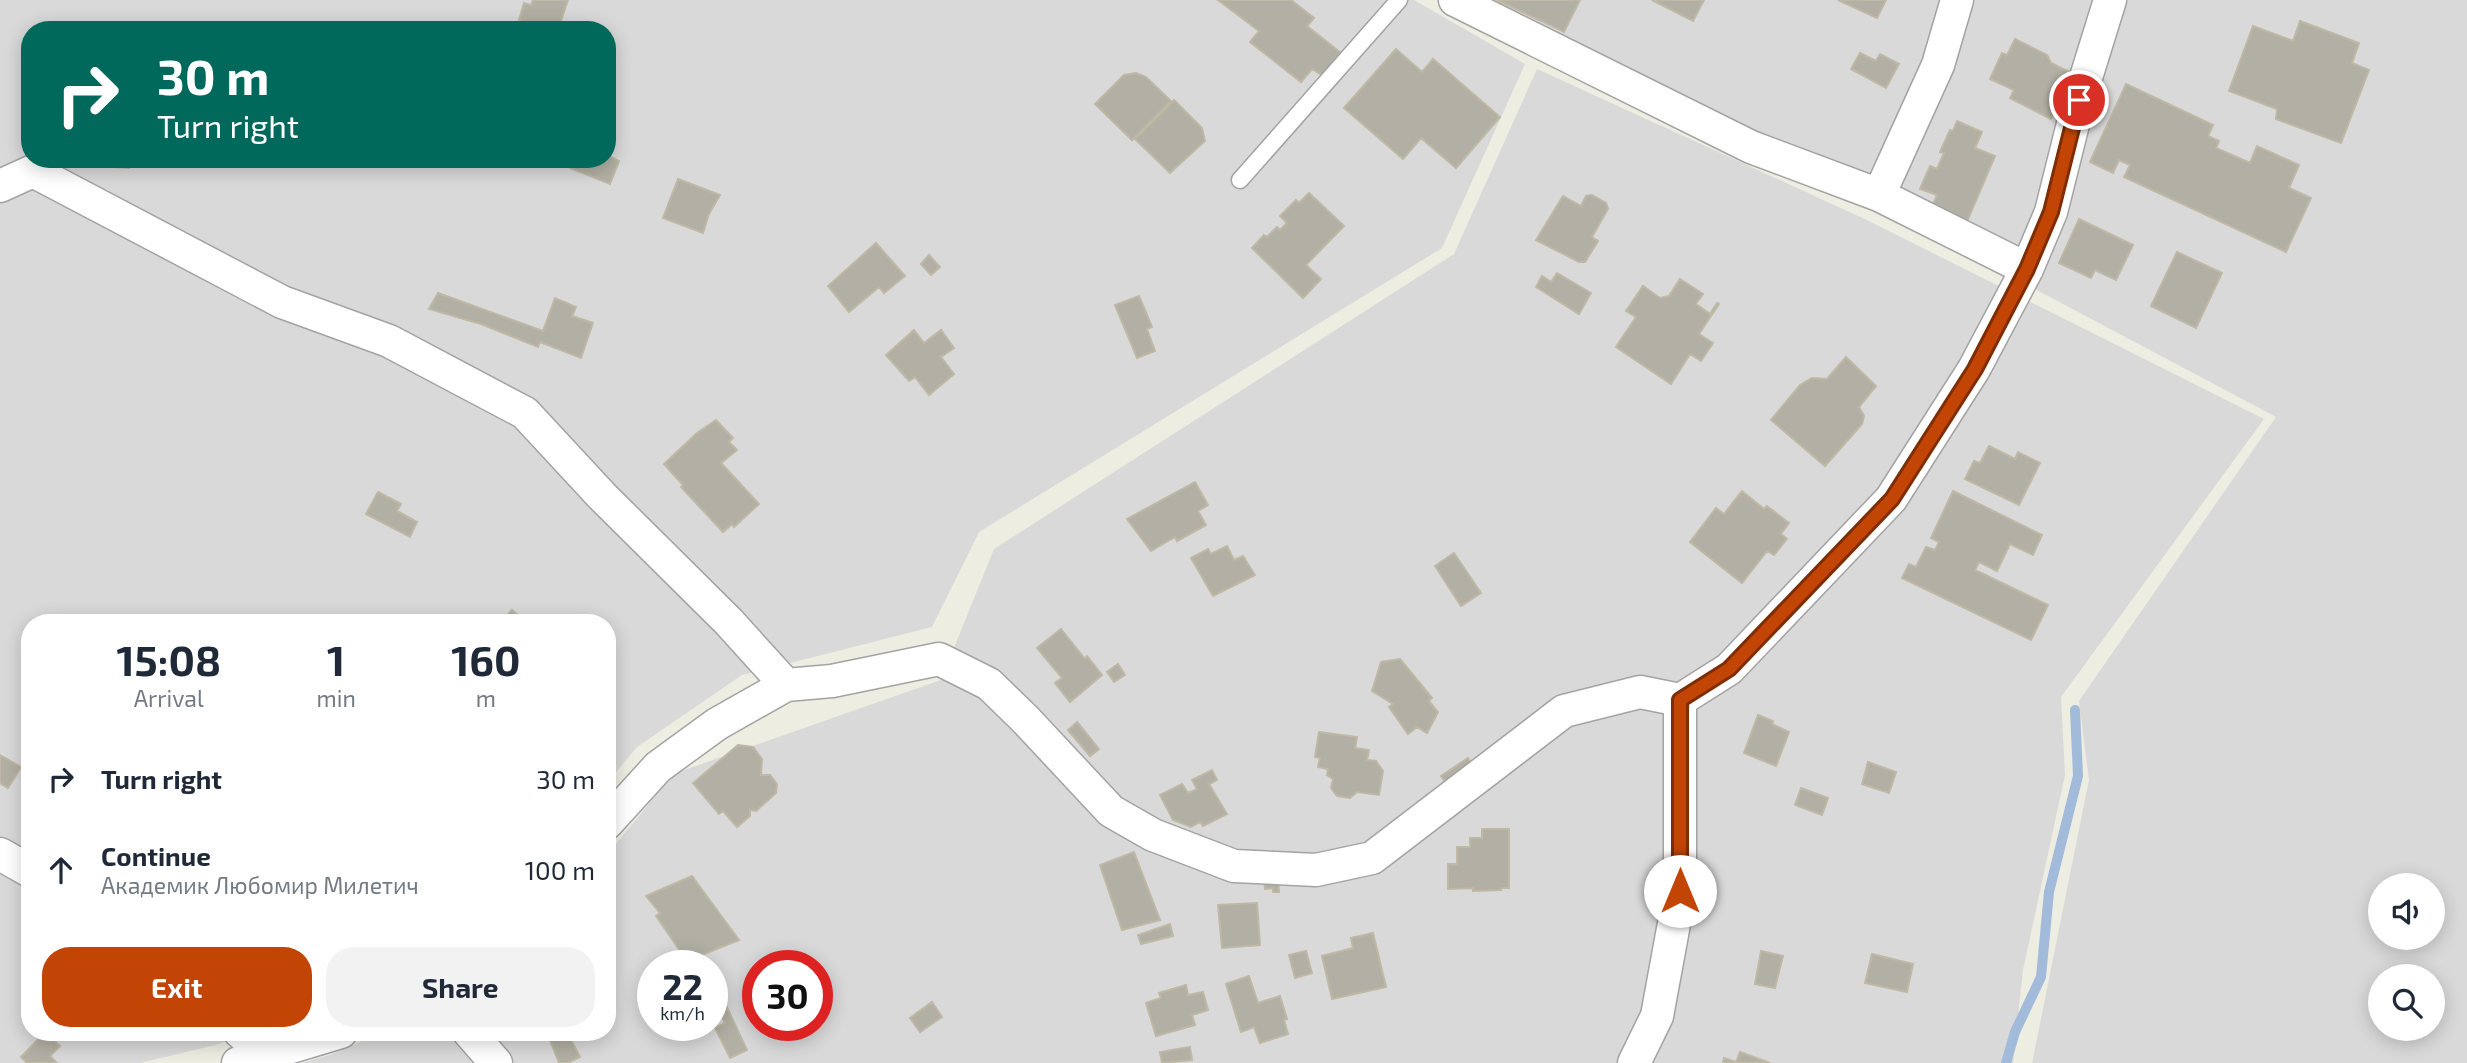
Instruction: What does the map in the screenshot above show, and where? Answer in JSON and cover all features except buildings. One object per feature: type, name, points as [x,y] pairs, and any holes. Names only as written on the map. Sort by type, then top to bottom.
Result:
[{"type":"street","points":[[1455,0],[1751,147],[1879,195],[2027,269]]},
{"type":"street","points":[[1879,195],[1938,65],[1957,0]]},
{"type":"street","points":[[616,813],[659,767],[717,724],[786,685],[832,681],[939,659],[989,684],[1111,811],[1153,835],[1234,866],[1317,870],[1373,858],[1564,711],[1640,692],[1680,700],[1729,669],[1892,499],[1975,369],[2027,269],[2051,212],[2079,100],[2110,0]]},
{"type":"street","points":[[0,186],[33,171],[282,302],[389,341],[525,413],[601,496],[729,622],[786,685]]},
{"type":"street","points":[[1634,1063],[1657,1016],[1680,891],[1680,700]]},
{"type":"street","points":[[0,854],[21,866]]},
{"type":"street","points":[[244,1041],[252,1059],[311,1041]]},
{"type":"street","points":[[477,1041],[496,1063]]},
{"type":"lane","points":[[1240,180],[1399,0]]},
{"type":"shaded area","points":[[0,0],[1414,0],[1525,64],[1442,248],[979,532],[932,627],[742,675],[637,747],[616,772],[616,614],[21,614],[21,1041],[228,1041],[140,1063],[0,1063]]},
{"type":"shaded area","points":[[1490,0],[2467,0],[2467,1063],[2032,1063],[2089,780],[2079,701],[2276,417]]},
{"type":"shaded area","points":[[1537,69],[1869,221],[2264,419],[2061,697],[2065,775],[2023,970],[2013,1063],[302,1063],[362,1041],[616,1041],[616,844],[673,774],[941,680],[994,549],[1454,254]]},
{"type":"waterway","points":[[2006,1063],[2015,1032],[2041,977],[2049,892],[2078,776],[2075,710]]},
{"type":"route","points":[[1680,891],[1680,700],[1729,669],[1892,499],[1975,369],[2027,269],[2051,212],[2079,100]]}]
